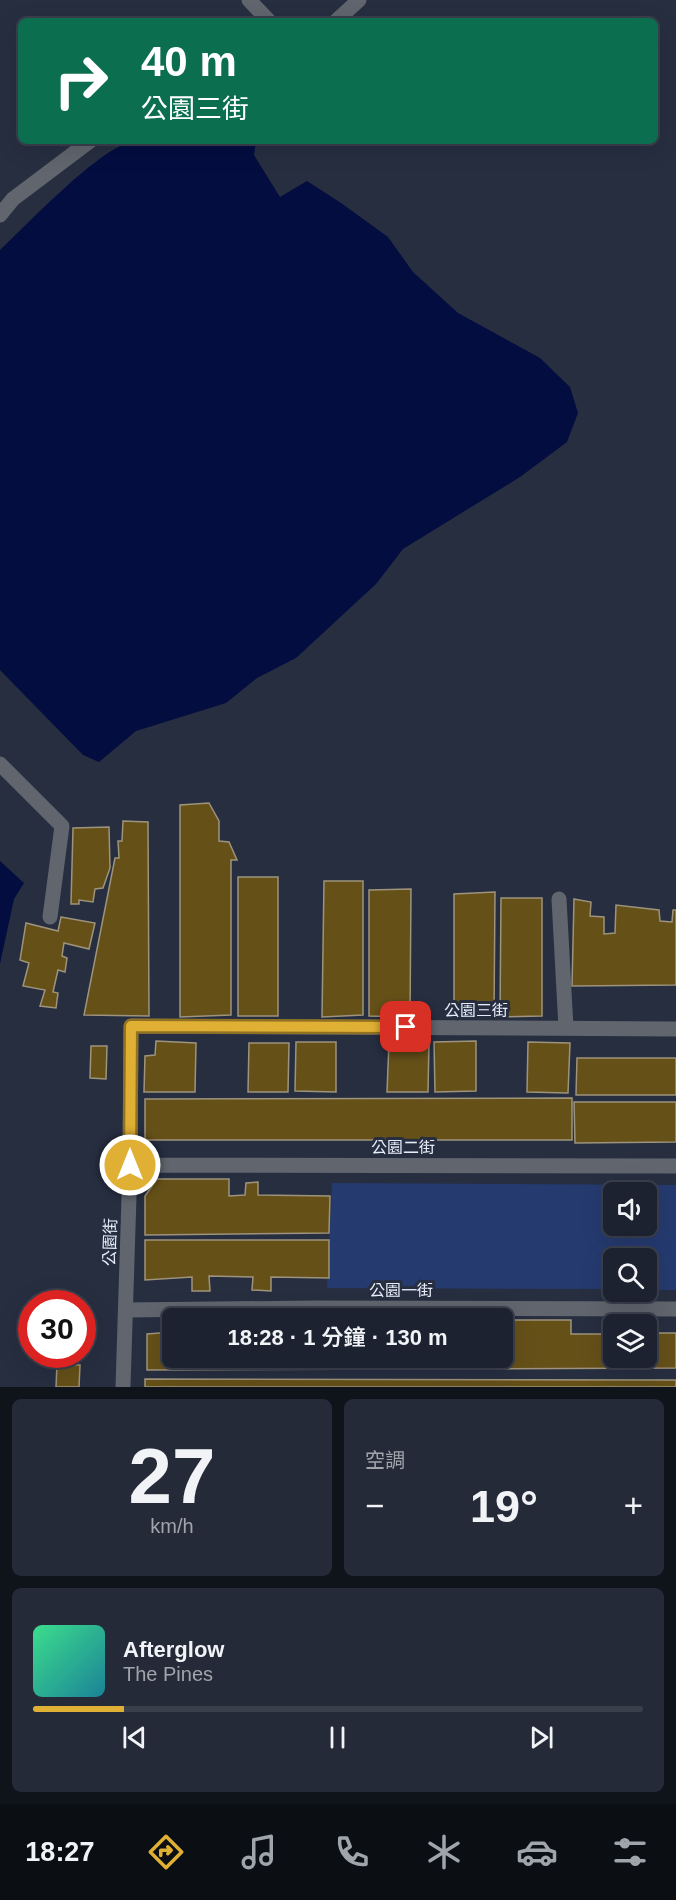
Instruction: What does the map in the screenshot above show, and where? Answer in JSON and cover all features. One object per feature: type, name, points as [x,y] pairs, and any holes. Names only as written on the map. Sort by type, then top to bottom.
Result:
[{"type":"street","points":[[249,0],[266,18]]},
{"type":"street","points":[[339,18],[359,0]]},
{"type":"street","points":[[0,215],[13,199],[86,144]]},
{"type":"street","points":[[0,764],[62,826],[50,917]]},
{"type":"street","points":[[559,899],[566,1028]]},
{"type":"street","name":"公園三街","points":[[131,1026],[676,1029]]},
{"type":"street","name":"公園街","points":[[123,1387],[130,1165],[131,1026]]},
{"type":"street","name":"公園二街","points":[[130,1165],[676,1166]]},
{"type":"street","name":"公園一街","points":[[126,1310],[676,1309]]},
{"type":"shaded area","points":[[126,144],[256,144],[254,155],[280,197],[307,181],[388,237],[413,272],[458,313],[540,358],[570,387],[578,413],[567,442],[520,477],[403,549],[376,584],[296,658],[257,678],[226,703],[136,731],[99,762],[83,755],[0,670],[0,250],[83,172]]},
{"type":"shaded area","points":[[0,861],[24,883],[14,899],[0,964]]},
{"type":"shaded area","points":[[332,1183],[603,1185],[603,1236],[657,1236],[657,1185],[676,1185],[676,1290],[657,1290],[657,1248],[603,1248],[603,1289],[327,1288]]},
{"type":"building","points":[[209,803],[219,821],[219,841],[229,842],[237,860],[231,860],[231,1015],[180,1017],[180,805]]},
{"type":"building","points":[[123,821],[148,822],[149,1016],[84,1015],[115,858],[119,858],[118,841],[122,841]]},
{"type":"building","points":[[109,827],[110,868],[103,888],[95,889],[93,902],[79,900],[79,904],[71,904],[73,828]]},
{"type":"building","points":[[238,877],[278,877],[278,1016],[238,1016]]},
{"type":"building","points":[[324,881],[363,881],[363,1015],[322,1017]]},
{"type":"building","points":[[411,889],[410,1017],[369,1016],[369,890]]},
{"type":"building","points":[[495,892],[494,1016],[454,1016],[454,894]]},
{"type":"building","points":[[501,898],[542,898],[542,1016],[500,1017]]},
{"type":"building","points":[[574,899],[591,902],[590,916],[604,917],[604,934],[615,933],[616,905],[659,910],[660,921],[672,922],[673,910],[676,910],[676,985],[572,986]]},
{"type":"building","points":[[61,917],[95,923],[89,949],[64,943],[62,956],[67,958],[65,972],[58,970],[53,992],[58,993],[56,1008],[40,1006],[45,990],[23,986],[29,963],[20,960],[26,923],[58,931]]},
{"type":"building","points":[[156,1041],[196,1043],[195,1092],[144,1092],[145,1056],[155,1055]]},
{"type":"building","points":[[476,1041],[476,1091],[435,1092],[434,1042]]},
{"type":"building","points":[[296,1042],[336,1042],[336,1092],[295,1091]]},
{"type":"building","points":[[389,1042],[429,1042],[428,1092],[387,1092]]},
{"type":"building","points":[[528,1042],[570,1043],[568,1093],[527,1092]]},
{"type":"building","points":[[249,1043],[289,1043],[288,1092],[248,1092]]},
{"type":"building","points":[[91,1046],[107,1046],[106,1079],[90,1078]]},
{"type":"building","points":[[577,1058],[676,1058],[676,1095],[576,1095]]},
{"type":"building","points":[[572,1098],[572,1140],[145,1140],[145,1099]]},
{"type":"building","points":[[574,1102],[676,1102],[676,1142],[575,1143]]},
{"type":"building","points":[[157,1179],[229,1179],[229,1196],[245,1195],[246,1183],[258,1182],[258,1195],[330,1196],[329,1233],[145,1235],[145,1196]]},
{"type":"building","points":[[145,1240],[329,1240],[329,1278],[271,1277],[271,1291],[252,1290],[253,1277],[209,1276],[210,1291],[192,1291],[192,1277],[145,1280]]},
{"type":"building","points":[[513,1320],[571,1320],[571,1334],[603,1334],[603,1368],[657,1368],[657,1333],[676,1333],[676,1368],[147,1370],[147,1334],[162,1333],[162,1368],[513,1368]]},
{"type":"building","points":[[57,1368],[80,1368],[79,1387],[56,1387]]},
{"type":"building","points":[[145,1379],[676,1380],[676,1387],[145,1387]]},
{"type":"route","points":[[130,1165],[131,1026],[406,1027]]}]
